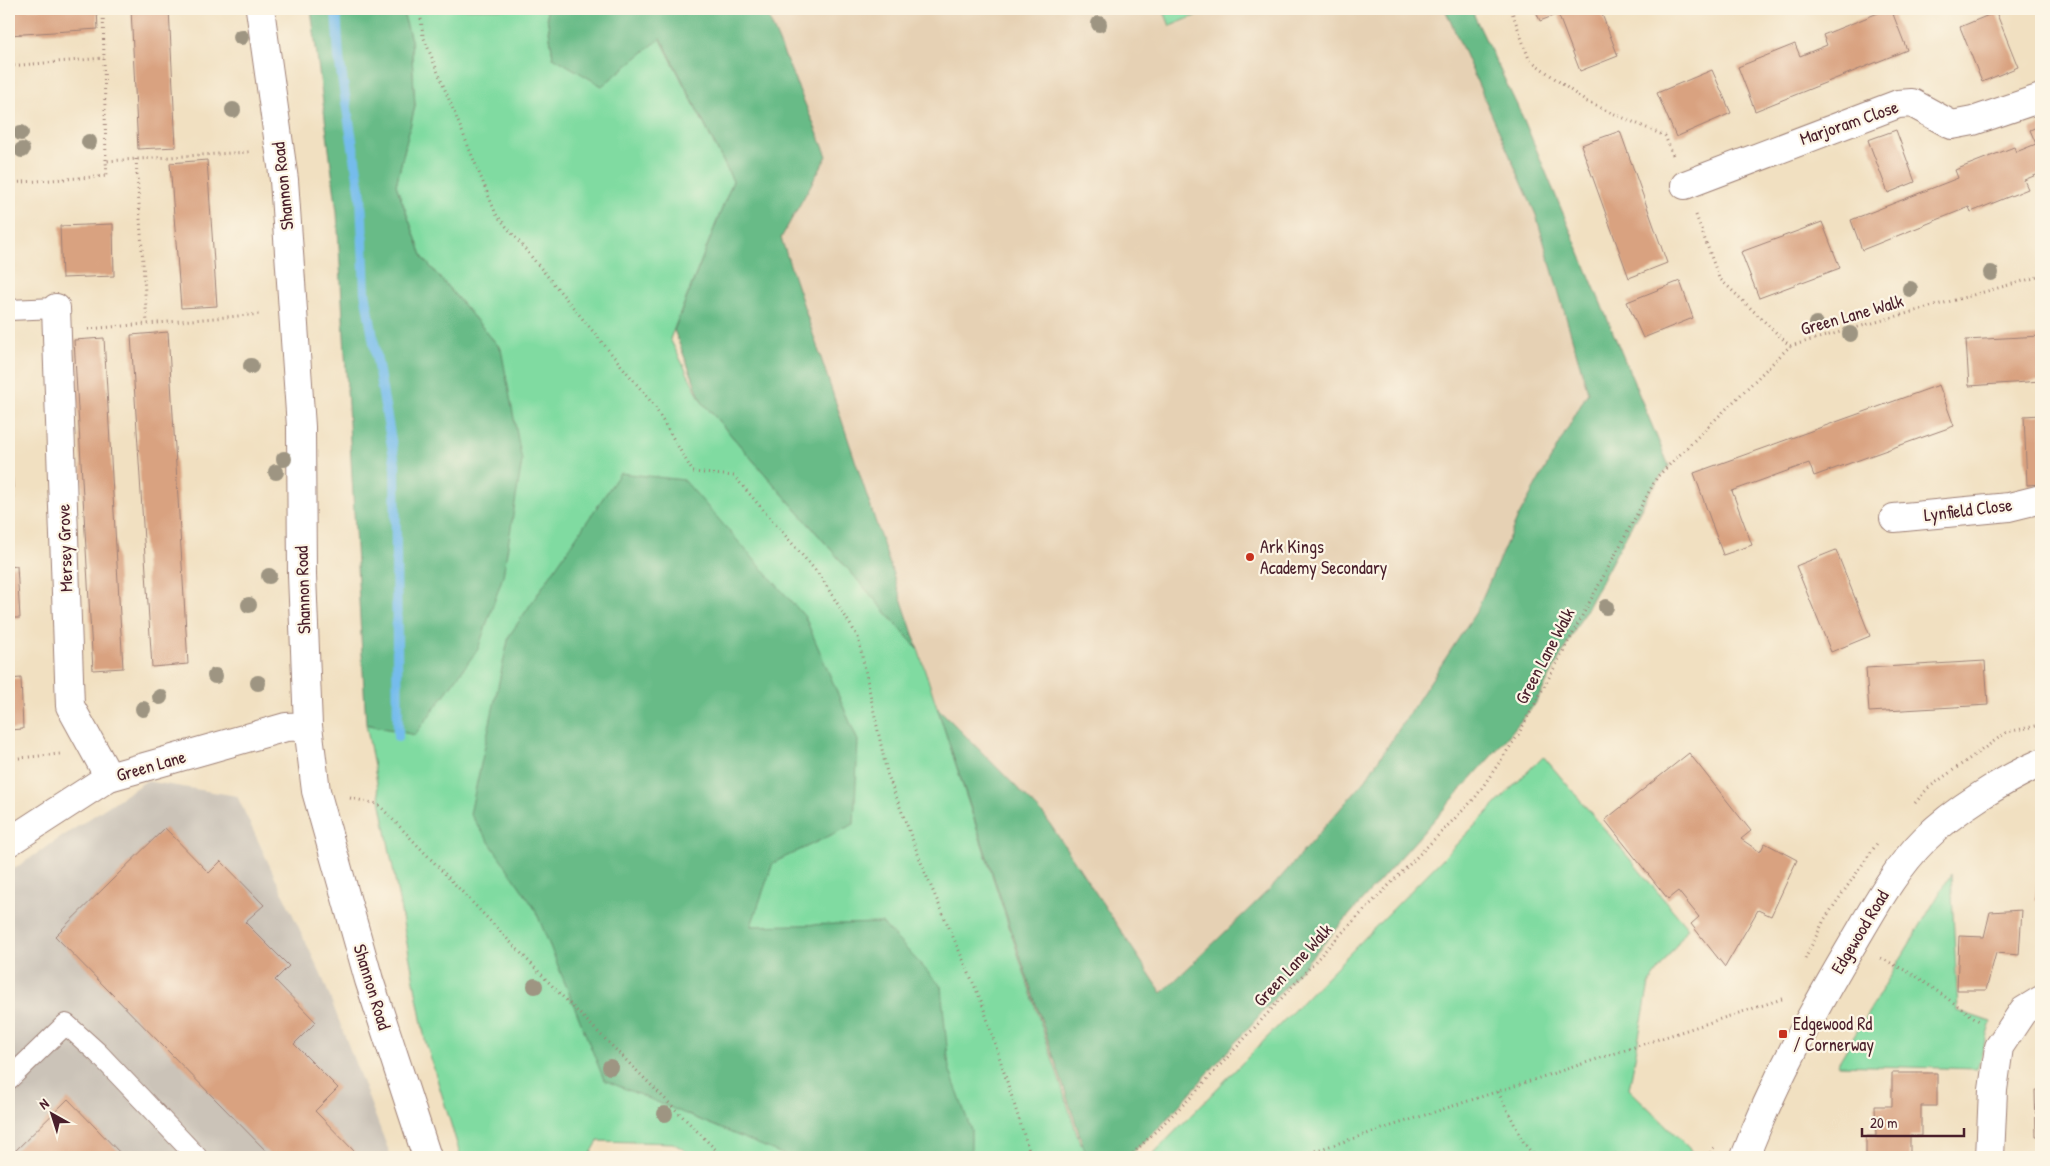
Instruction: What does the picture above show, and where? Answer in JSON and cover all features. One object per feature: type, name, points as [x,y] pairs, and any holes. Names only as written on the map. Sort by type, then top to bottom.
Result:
[{"type":"street","name":"Shannon Road","points":[[260,9],[284,180],[301,428],[302,575],[308,726],[316,791],[369,980],[427,1157]]},
{"type":"street","name":"Marjoram Close","points":[[1685,185],[1898,104],[1912,103],[1952,125],[1973,121],[2041,98]]},
{"type":"street","name":"Mersey Grove","points":[[57,320],[70,706],[109,777]]},
{"type":"street","name":"Lynfield Close","points":[[1894,518],[2009,507],[2041,499]]},
{"type":"street","name":"Green Lane","points":[[9,842],[109,777],[286,727],[308,726]]},
{"type":"street","name":"Edgewood Road","points":[[1745,1157],[1761,1116],[1830,982],[1886,888],[1925,839],[1972,800],[2041,763]]},
{"type":"street","points":[[1990,1157],[1993,1090],[1999,1047],[2022,1011],[2041,1000]]},
{"type":"lane","points":[[9,310],[57,320]]},
{"type":"lane","points":[[9,1079],[66,1024],[98,1053],[197,1157]]},
{"type":"path","points":[[9,183],[107,176],[103,9]]},
{"type":"path","points":[[420,9],[423,36],[496,214],[653,404],[693,472],[734,476],[821,577],[858,637],[887,773],[926,875],[982,1003],[1030,1157]]},
{"type":"path","points":[[1511,9],[1529,59],[1585,101],[1665,136],[1719,278],[1790,346]]},
{"type":"path","points":[[9,66],[104,58]]},
{"type":"path","points":[[106,161],[280,150]]},
{"type":"path","points":[[136,159],[147,324]]},
{"type":"path","name":"Green Lane Walk","points":[[1129,1157],[1193,1095],[1332,943],[1475,798],[1518,735],[1657,478],[1790,346],[2041,276]]},
{"type":"path","points":[[57,320],[147,324],[293,312]]},
{"type":"path","points":[[1910,808],[1928,788],[2007,732],[2041,725]]},
{"type":"path","points":[[9,759],[94,750]]},
{"type":"path","points":[[316,791],[378,804],[562,996],[723,1157]]},
{"type":"path","points":[[1803,963],[1824,920],[1879,841]]},
{"type":"path","points":[[1853,943],[1916,976],[2004,1038]]},
{"type":"path","points":[[1296,1157],[1786,998]]},
{"type":"path","points":[[1498,1092],[1524,1143],[1535,1157]]},
{"type":"shaded area","name":"Ark Kings Academy Secondary","points":[[706,9],[1471,9],[1524,120],[1669,466],[1494,753],[1122,1157],[1080,1143]]},
{"type":"shaded area","points":[[146,781],[237,796],[323,979],[391,1157],[9,1157],[9,872]]},
{"type":"green space","points":[[311,9],[402,9],[411,40],[415,106],[396,185],[423,258],[501,349],[522,461],[503,576],[478,649],[415,735],[366,724],[337,212]]},
{"type":"green space","points":[[402,9],[546,9],[553,57],[660,38],[733,181],[670,339],[702,402],[918,649],[1080,1143],[1150,1157],[695,1157],[673,1143],[598,1141],[589,1157],[461,1157],[425,1040],[366,724],[415,735],[501,349],[423,258],[396,185],[415,106],[411,40]]},
{"type":"green space","points":[[546,9],[765,9],[827,156],[781,238],[918,649],[702,402],[674,330],[733,181],[661,38],[602,86],[553,57]]},
{"type":"green space","points":[[1163,9],[1212,9],[1170,26]]},
{"type":"green space","points":[[1445,9],[1471,9],[1524,120],[1669,466],[1650,491],[1535,704],[1494,753],[1158,1129],[1127,1157],[1087,1157],[937,707],[1044,815],[1162,993],[1275,884],[1366,779],[1476,612],[1517,519],[1588,392],[1536,215]]},
{"type":"green space","points":[[620,473],[684,480],[805,617],[858,741],[854,824],[773,863],[751,926],[882,923],[941,986],[949,1068],[971,1130],[971,1157],[789,1157],[604,1080],[535,909],[470,814],[509,636]]},
{"type":"green space","points":[[1543,756],[1688,928],[1649,984],[1629,1089],[1691,1150],[1689,1157],[1150,1157]]},
{"type":"green space","points":[[1951,874],[1958,1011],[1991,1022],[1977,1069],[1837,1065]]},
{"type":"building","points":[[9,9],[97,9],[98,29],[9,35]]},
{"type":"building","points":[[131,9],[169,9],[176,147],[138,149]]},
{"type":"building","points":[[1535,9],[1600,9],[1618,56],[1580,71],[1558,14],[1540,21]]},
{"type":"building","points":[[1891,9],[1907,50],[1755,111],[1738,67],[1795,44],[1800,56],[1827,45],[1823,35]]},
{"type":"building","points":[[1996,12],[2018,67],[1982,82],[1960,27]]},
{"type":"building","points":[[1712,70],[1731,113],[1676,137],[1657,93]]},
{"type":"building","points":[[2041,125],[2041,173],[2024,180],[2028,189],[1971,212],[1969,207],[1862,250],[1851,220],[1958,178],[1955,170],[2014,147],[2016,152],[2036,144],[2030,130]]},
{"type":"building","points":[[1896,130],[1915,182],[1888,193],[1868,140]]},
{"type":"building","points":[[1620,131],[1667,263],[1629,278],[1581,145]]},
{"type":"building","points":[[207,160],[217,306],[181,308],[170,163]]},
{"type":"building","points":[[1822,222],[1840,268],[1759,298],[1741,252]]},
{"type":"building","points":[[113,224],[114,276],[62,278],[60,226]]},
{"type":"building","points":[[1680,281],[1693,318],[1643,338],[1627,302]]},
{"type":"building","points":[[168,332],[188,664],[152,667],[131,335]]},
{"type":"building","points":[[2041,336],[2041,381],[1969,386],[1966,340]]},
{"type":"building","points":[[104,338],[123,668],[93,670],[74,340]]},
{"type":"building","points":[[1939,385],[1954,426],[1814,476],[1809,463],[1732,491],[1752,545],[1723,555],[1694,473]]},
{"type":"building","points":[[2041,415],[2041,484],[2027,485],[2024,416]]},
{"type":"building","points":[[9,450],[11,450],[14,504],[9,504]]},
{"type":"building","points":[[1836,550],[1870,636],[1831,652],[1796,566]]},
{"type":"building","points":[[17,566],[20,618],[9,618],[9,567]]},
{"type":"building","points":[[1985,661],[1988,705],[1869,712],[1866,668]]},
{"type":"building","points":[[21,678],[23,729],[9,730],[9,679]]},
{"type":"building","points":[[1689,753],[1751,831],[1741,839],[1760,852],[1765,843],[1797,860],[1771,916],[1758,910],[1725,967],[1691,924],[1699,917],[1678,891],[1668,899],[1605,820]]},
{"type":"building","points":[[165,828],[209,873],[221,861],[264,905],[245,922],[289,966],[275,980],[316,1022],[294,1044],[338,1088],[315,1111],[358,1155],[356,1157],[272,1157],[55,936]]},
{"type":"building","points":[[2040,850],[2041,900],[2035,900]]},
{"type":"building","points":[[2022,910],[2019,955],[1996,953],[1986,990],[1957,990],[1959,936],[1984,937],[1990,912]]},
{"type":"building","points":[[1892,1073],[1937,1073],[1937,1106],[1921,1106],[1921,1136],[1910,1136],[1910,1157],[1866,1157],[1866,1136],[1876,1136],[1875,1106],[1892,1106]]},
{"type":"building","points":[[2035,1090],[2041,1090],[2041,1136],[2036,1136]]},
{"type":"building","points":[[68,1099],[124,1157],[9,1157]]},
{"type":"waterway","points":[[336,9],[339,58],[361,197],[365,292],[395,463],[398,737]]},
{"type":"place","name":"Ark Kings Academy Secondary","points":[[1250,557]]},
{"type":"place","name":"Edgewood Rd / Cornerway","points":[[1783,1034]]}]
